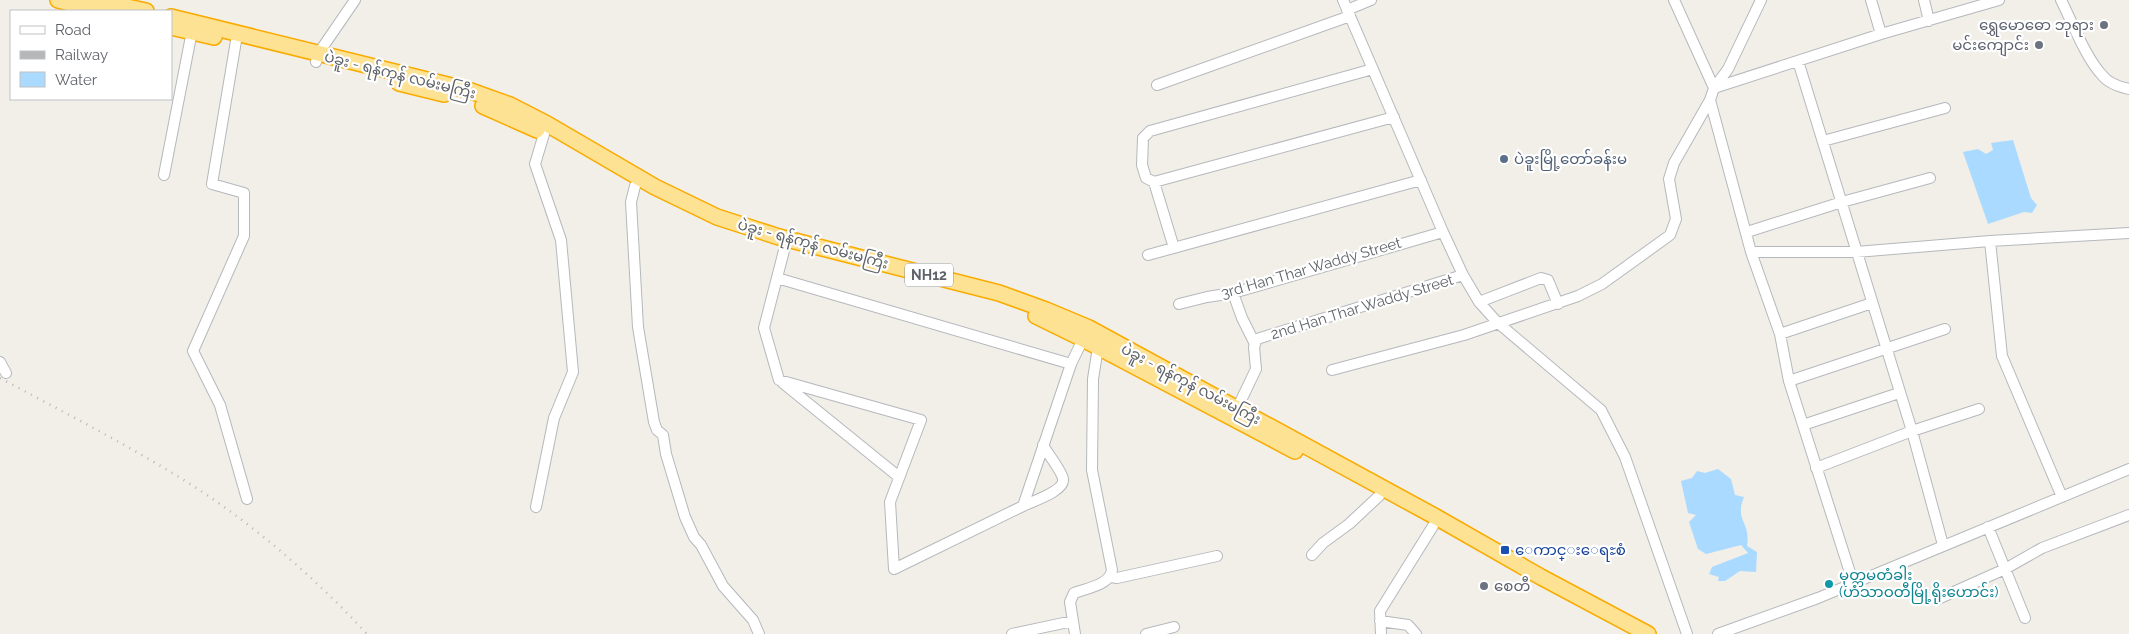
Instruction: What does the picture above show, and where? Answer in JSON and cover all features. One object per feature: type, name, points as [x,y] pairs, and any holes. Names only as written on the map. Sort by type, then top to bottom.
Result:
[{"type":"highway","points":[[58,0],[101,10]]},
{"type":"highway","points":[[93,0],[141,10]]},
{"type":"highway","name":"ပဲခူး - ရန်ကုန် လမ်းမကြီး","points":[[172,17],[193,27],[236,41],[468,90],[510,106],[635,186],[714,224],[996,301],[1042,319],[1083,339],[1099,341]]},
{"type":"highway","name":"ပဲခူး - ရန်ကုန် လမ်းမကြီး","points":[[172,27],[193,27],[317,58]]},
{"type":"highway","name":"ပဲခူး - ရန်ကုန် လမ်းမကြီး","points":[[545,129],[655,187],[717,217],[786,243],[999,293],[1046,310],[1099,341],[1234,413],[1436,517],[1540,577],[1648,634]]},
{"type":"highway","name":"ပဲခူး - ရန်ကုန် လမ်းမကြီး","points":[[1234,413],[1379,496],[1630,634]]},
{"type":"street","points":[[317,58],[355,0]]},
{"type":"street","points":[[1343,0],[1443,232],[1479,302],[1497,322],[1601,410],[1625,456],[1687,634]]},
{"type":"street","points":[[1158,85],[1349,13],[1371,0]]},
{"type":"street","points":[[1674,0],[1714,88]]},
{"type":"street","points":[[1332,370],[1464,335],[1497,322],[1558,304],[1602,284],[1670,235],[1676,219],[1669,179],[1674,163],[1710,100],[1714,88],[1728,69],[1761,0]]},
{"type":"street","points":[[1871,0],[1881,34]]},
{"type":"street","points":[[1924,0],[1929,21]]},
{"type":"street","points":[[1714,88],[1881,34],[1929,21],[1976,3],[1999,0]]},
{"type":"street","points":[[2061,0],[2102,77],[2119,87],[2129,89]]},
{"type":"street","points":[[164,175],[193,27]]},
{"type":"street","points":[[236,41],[212,184],[244,193],[244,236],[193,350],[220,405],[247,499]]},
{"type":"street","points":[[1798,62],[1912,431],[1943,545]]},
{"type":"street","points":[[1373,69],[1150,130],[1143,138],[1142,165],[1146,178],[1154,182],[1394,117]]},
{"type":"street","points":[[1710,100],[1751,252],[1780,334],[1789,381],[1853,582]]},
{"type":"street","points":[[1823,141],[1945,108]]},
{"type":"street","points":[[536,507],[554,418],[573,372],[561,240],[535,164],[545,129]]},
{"type":"street","points":[[1747,232],[1842,202],[1930,178]]},
{"type":"street","points":[[1148,255],[1421,180]]},
{"type":"street","points":[[1154,182],[1174,248]]},
{"type":"street","points":[[635,186],[631,202],[636,307],[654,422],[657,430],[663,435],[666,454],[685,517],[694,537],[701,545],[723,586],[753,620],[759,634]]},
{"type":"street","name":"3rd Han Thar Waddy Street","points":[[1179,304],[1207,296],[1233,293],[1443,232]]},
{"type":"street","points":[[1751,252],[1856,252],[1990,241],[2129,233]]},
{"type":"street","points":[[1990,241],[2002,356],[2062,497]]},
{"type":"street","points":[[786,243],[764,328],[779,380],[900,476]]},
{"type":"street","name":"2nd Han Thar Waddy Street","points":[[1234,413],[1256,369],[1254,342],[1258,339],[1464,275]]},
{"type":"street","points":[[777,278],[1071,364]]},
{"type":"street","points":[[1479,302],[1540,278],[1548,280],[1558,304]]},
{"type":"street","points":[[1233,293],[1242,318],[1254,342]]},
{"type":"street","points":[[1780,334],[1872,303]]},
{"type":"street","points":[[1789,381],[1945,329]]},
{"type":"street","points":[[1023,506],[1071,364],[1083,339]]},
{"type":"street","points":[[1075,634],[1070,602],[1074,593],[1107,581],[1111,577],[1112,570],[1092,470],[1093,379],[1099,341]]},
{"type":"street","points":[[0,362],[6,373]]},
{"type":"street","points":[[779,380],[921,420],[890,502],[894,570],[1058,490],[1062,485],[1063,478],[1043,445]]},
{"type":"street","points":[[1803,425],[1899,393]]},
{"type":"street","points":[[1816,468],[1912,431],[1979,409]]},
{"type":"street","points":[[1718,634],[1818,598],[2129,469]]},
{"type":"street","points":[[1312,555],[1323,543],[1348,524],[1379,496]]},
{"type":"street","points":[[1938,598],[2005,569],[2042,548],[2129,515]]},
{"type":"street","points":[[1381,634],[1380,611],[1433,526]]},
{"type":"street","points":[[1988,527],[2025,618]]},
{"type":"street","points":[[1111,577],[1117,578],[1168,568],[1217,556]]},
{"type":"street","points":[[1012,634],[1073,621]]},
{"type":"street","points":[[1380,621],[1408,625],[1416,634]]},
{"type":"street","points":[[1146,634],[1174,627]]},
{"type":"water","points":[[2013,140],[2031,198],[2037,205],[2032,213],[2024,212],[1988,224],[1963,152],[1978,149],[1986,154],[1993,150],[1991,143]]},
{"type":"water","points":[[1718,469],[1731,479],[1735,495],[1744,497],[1741,511],[1747,531],[1747,546],[1757,552],[1756,572],[1740,571],[1725,581],[1718,581],[1719,577],[1709,574],[1712,567],[1748,553],[1741,545],[1706,554],[1698,549],[1689,522],[1696,515],[1688,513],[1681,481],[1692,478],[1697,471],[1705,473]]},
{"type":"railway","points":[[0,378],[149,459],[198,489],[244,521],[308,575],[367,634]]},
{"type":"place","name":"ရွှေမောဓော ဘုရား","points":[[2104,25]]},
{"type":"place","name":"မင်းကျောင်း","points":[[2039,45]]},
{"type":"place","name":"ပဲခူးမြို့တော်ခန်းမ","points":[[1504,159]]},
{"type":"place","name":"ေကာင္းေရႊစံ","points":[[1505,550]]},
{"type":"place","name":"မုတ္တမတံခါး (ဟံသာဝတီမြို့ရိုးဟောင်း)","points":[[1829,584]]},
{"type":"place","name":"စေတီ","points":[[1484,586]]}]
